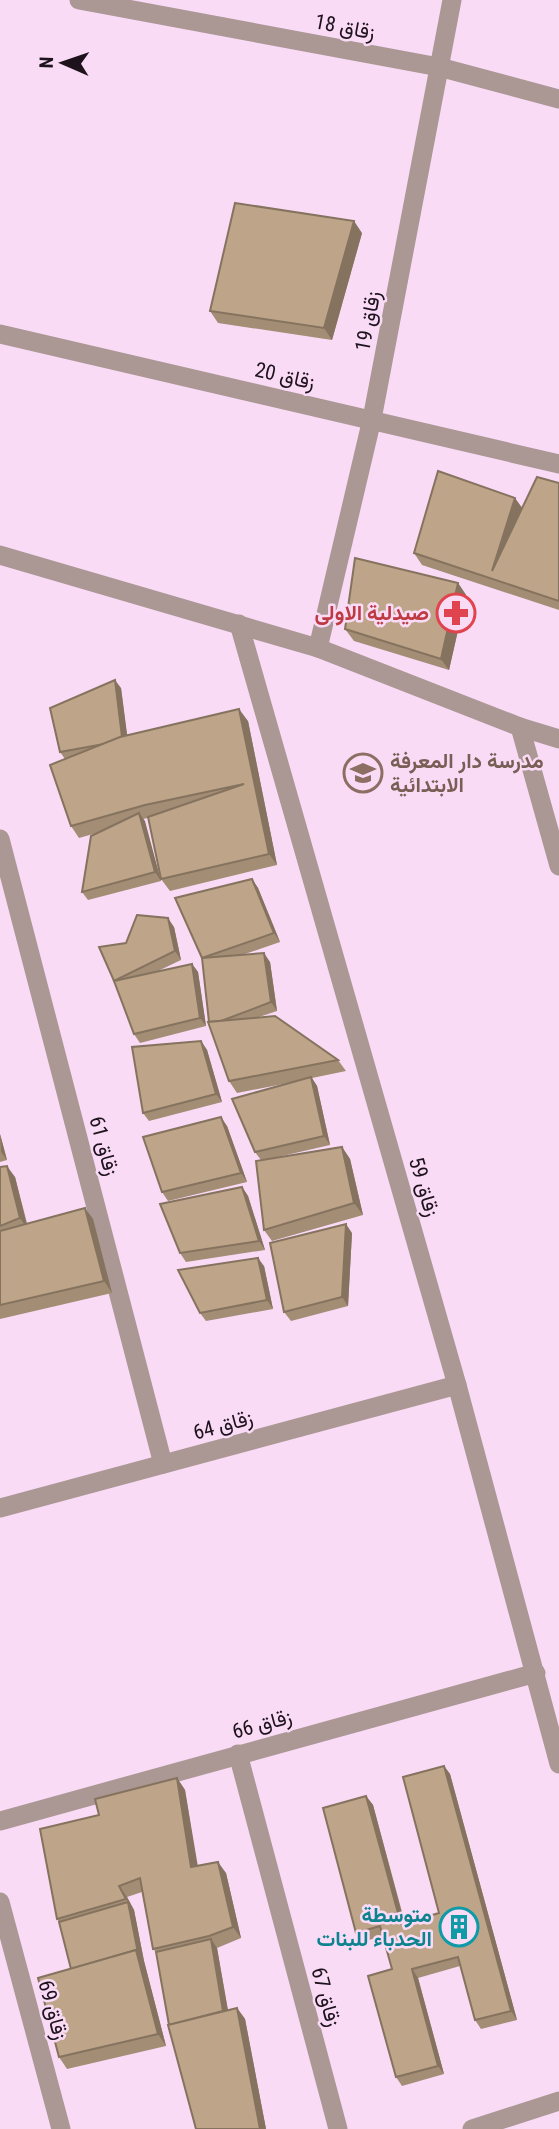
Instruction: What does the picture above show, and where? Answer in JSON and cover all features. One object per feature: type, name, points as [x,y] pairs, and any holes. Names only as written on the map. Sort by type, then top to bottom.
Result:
[{"type":"street","name":"زقاق 18","points":[[79,0],[439,67],[559,99]]},
{"type":"street","name":"زقاق 19","points":[[318,648],[372,419],[452,0]]},
{"type":"street","name":"زقاق 20","points":[[0,334],[559,464]]},
{"type":"street","points":[[0,555],[318,648],[520,727],[559,739]]},
{"type":"street","name":"زقاق 59","points":[[239,624],[457,1385],[559,1764]]},
{"type":"street","points":[[520,727],[559,866]]},
{"type":"street","name":"زقاق 61","points":[[0,839],[163,1464]]},
{"type":"street","name":"زقاق 64","points":[[0,1508],[457,1385]]},
{"type":"street","name":"زقاق 66","points":[[0,1821],[536,1673]]},
{"type":"street","name":"زقاق 67","points":[[238,1754],[338,2129]]},
{"type":"street","name":"زقاق 69","points":[[0,1902],[61,2129]]},
{"type":"street","points":[[472,2129],[559,2101]]},
{"type":"building","points":[[235,203],[354,221],[324,328],[210,311]]},
{"type":"building","points":[[438,471],[515,498],[492,571],[537,477],[559,483],[559,601],[414,553]]},
{"type":"building","points":[[355,558],[458,583],[441,659],[345,629]]},
{"type":"building","points":[[115,680],[122,737],[104,744],[60,752],[50,708]]},
{"type":"building","points":[[239,709],[269,854],[161,879],[148,817],[244,784],[145,805],[71,826],[50,765],[120,737]]},
{"type":"building","points":[[139,813],[155,872],[82,892],[91,836]]},
{"type":"building","points":[[252,879],[274,933],[202,958],[175,898]]},
{"type":"building","points":[[137,915],[168,918],[175,951],[114,981],[99,947],[126,943]]},
{"type":"building","points":[[264,953],[271,1002],[221,1021],[209,1022],[202,958]]},
{"type":"building","points":[[192,964],[200,1018],[134,1034],[114,981]]},
{"type":"building","points":[[275,1016],[338,1060],[229,1081],[208,1022]]},
{"type":"building","points":[[201,1041],[216,1094],[143,1113],[132,1047]]},
{"type":"building","points":[[311,1077],[324,1136],[255,1152],[232,1099]]},
{"type":"building","points":[[221,1117],[241,1173],[162,1192],[143,1137]]},
{"type":"building","points":[[342,1147],[354,1203],[264,1230],[256,1161]]},
{"type":"building","points":[[7,1166],[20,1218],[0,1226],[0,1167]]},
{"type":"building","points":[[242,1187],[259,1241],[180,1253],[160,1204]]},
{"type":"building","points":[[85,1208],[104,1281],[0,1305],[0,1231]]},
{"type":"building","points":[[346,1224],[342,1297],[284,1312],[270,1243]]},
{"type":"building","points":[[258,1258],[267,1300],[200,1313],[178,1270]]},
{"type":"building","name":"متوسطة الحدباء للبنات","points":[[444,1766],[511,2011],[475,2020],[458,1957],[412,1969],[438,2066],[396,2077],[368,1976],[392,1969],[380,1926],[356,1933],[323,1808],[366,1796],[401,1924],[439,1913],[403,1777]]},
{"type":"building","points":[[177,1778],[191,1867],[218,1862],[233,1927],[209,1936],[153,1949],[140,1878],[119,1886],[126,1899],[57,1919],[40,1829],[99,1815],[95,1799]]},
{"type":"building","points":[[128,1902],[138,1953],[136,1950],[71,1969],[59,1922]]},
{"type":"building","points":[[211,1939],[223,2011],[169,2025],[156,1952]]},
{"type":"building","points":[[136,1950],[158,2034],[59,2057],[38,1978]]},
{"type":"building","points":[[237,2008],[260,2129],[196,2129],[168,2025]]},
{"type":"place","name":"صيدلية الاولى","points":[[456,613]]},
{"type":"place","name":"مدرسة دار المعرفة الابتدائية","points":[[363,773]]},
{"type":"place","name":"متوسطة الحدباء للبنات","points":[[459,1927]]}]
